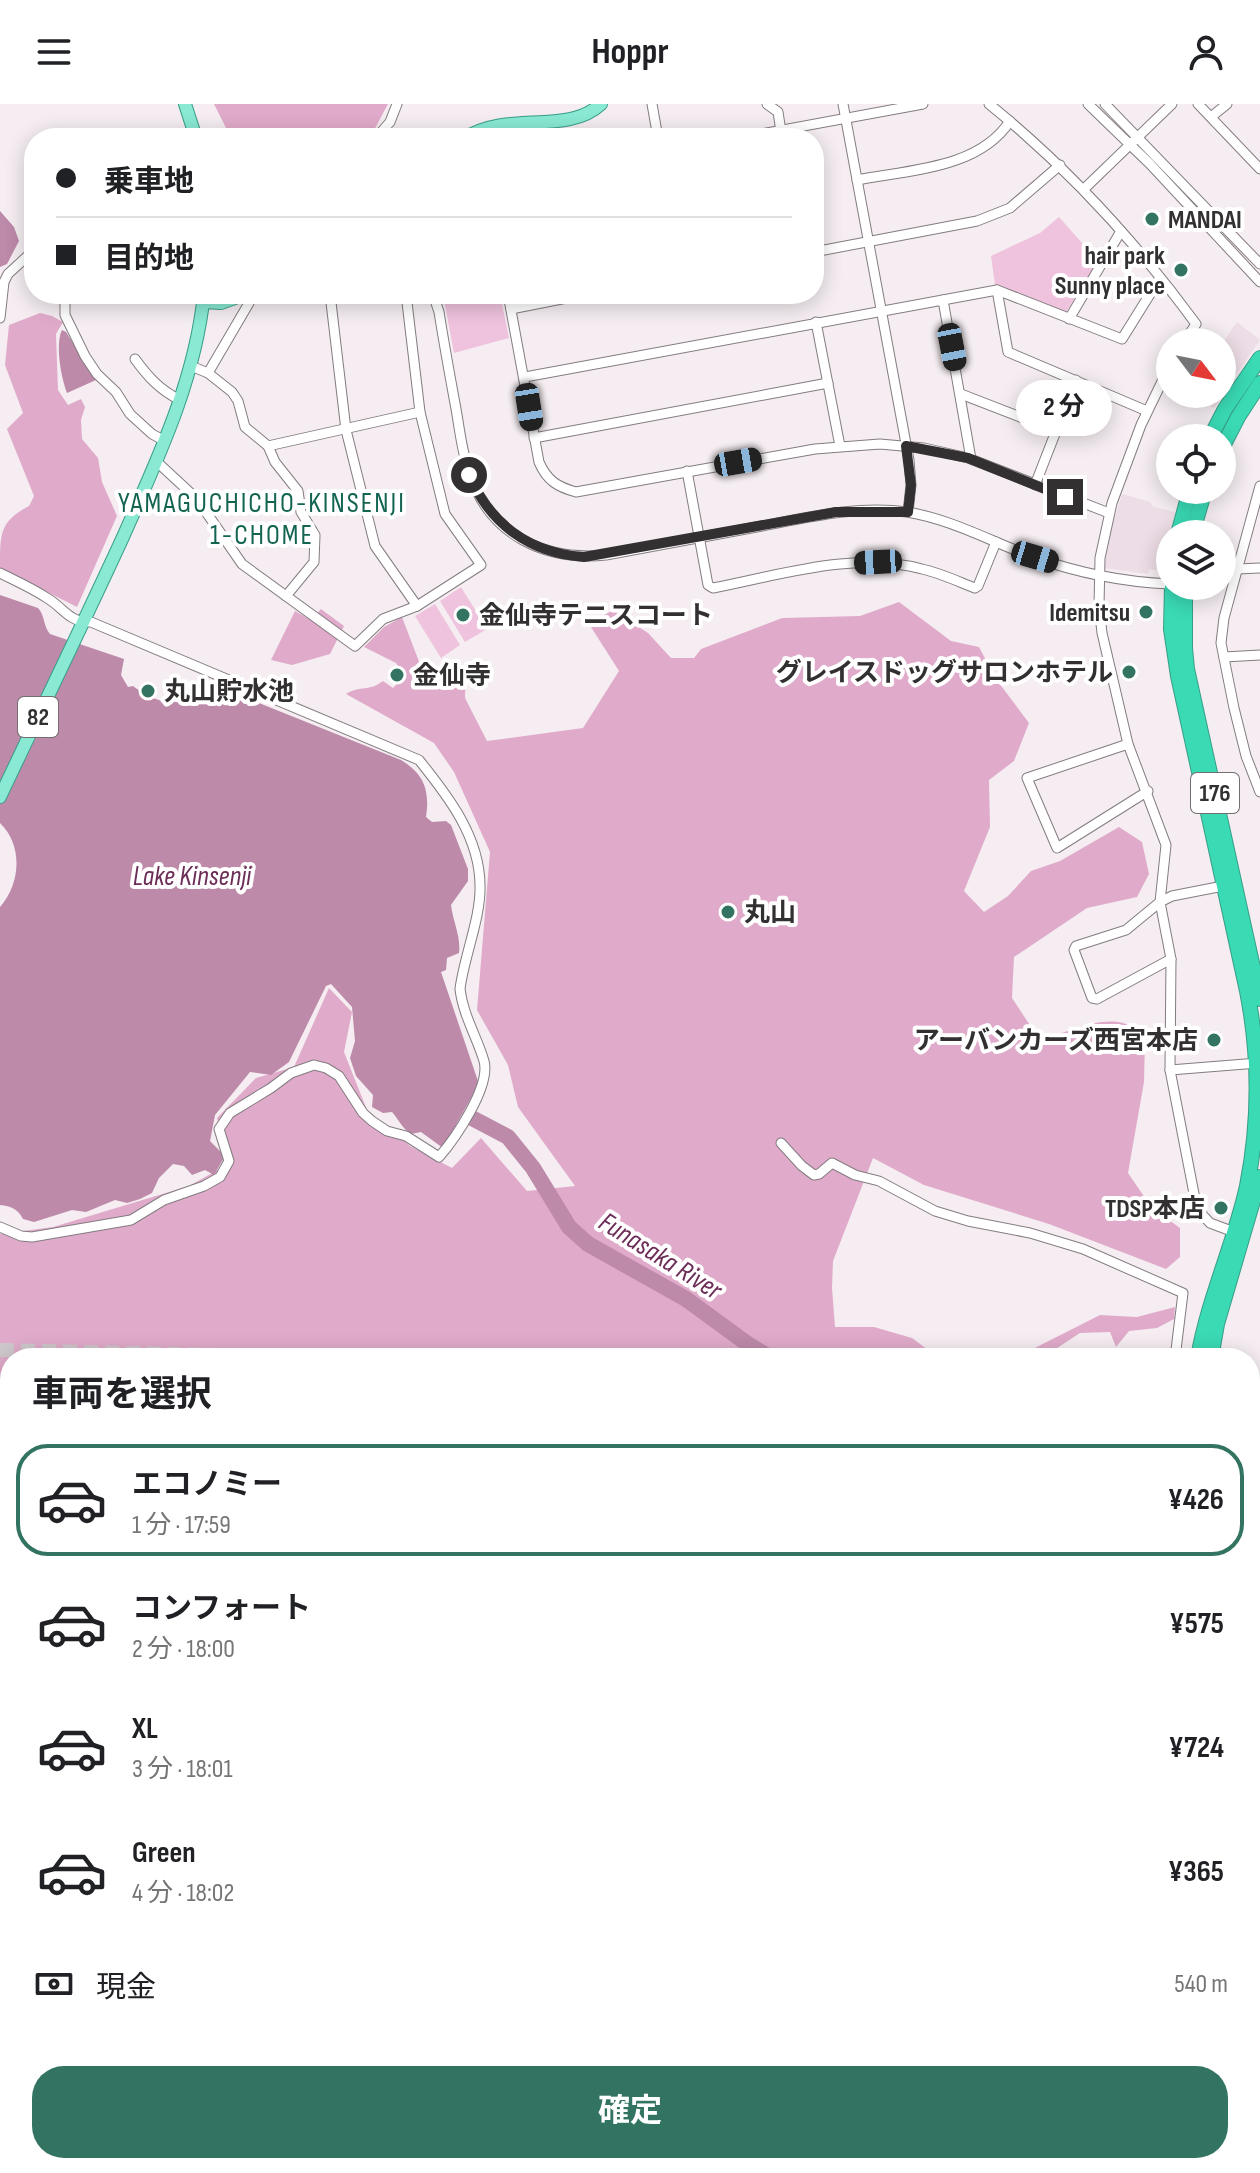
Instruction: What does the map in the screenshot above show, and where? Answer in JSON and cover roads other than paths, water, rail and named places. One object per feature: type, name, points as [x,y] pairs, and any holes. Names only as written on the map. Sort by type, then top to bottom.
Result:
[{"type":"highway","points":[[1217,424],[1260,358]]},
{"type":"highway","points":[[1234,424],[1260,383]]},
{"type":"highway","name":"176","points":[[1171,600],[1171,629],[1178,676],[1250,1004],[1258,1063],[1254,1139],[1247,1187],[1217,1280],[1200,1348]]},
{"type":"highway","name":"176","points":[[1185,600],[1187,669],[1260,999]]},
{"type":"highway","points":[[1213,1348],[1260,1177]]},
{"type":"main road","points":[[185,104],[193,128]]},
{"type":"main road","points":[[486,128],[494,124],[562,121],[584,108],[601,104]]},
{"type":"main road","name":"82","points":[[0,797],[84,622],[165,441],[191,366],[202,304]]},
{"type":"street","points":[[385,128],[397,104]]},
{"type":"street","points":[[652,104],[656,128]]},
{"type":"street","points":[[767,104],[778,112],[781,128]]},
{"type":"street","points":[[843,104],[906,446],[911,485],[908,512]]},
{"type":"street","points":[[806,128],[923,104]]},
{"type":"street","points":[[989,104],[1084,189],[1160,278],[1196,324],[1193,328]]},
{"type":"street","points":[[1088,104],[1130,144],[1260,282]]},
{"type":"street","points":[[1105,104],[1260,264]]},
{"type":"street","points":[[1084,189],[1172,104]]},
{"type":"street","points":[[1198,104],[1258,164]]},
{"type":"street","points":[[1211,117],[1227,104]]},
{"type":"street","points":[[857,180],[966,157],[986,146],[1010,121]]},
{"type":"street","points":[[824,250],[977,221],[1010,208],[1060,165]]},
{"type":"street","points":[[1069,319],[1121,231]]},
{"type":"street","points":[[0,318],[4,282],[24,259]]},
{"type":"street","points":[[525,377],[997,290],[1122,339],[1160,278]]},
{"type":"street","points":[[997,290],[1008,352],[1147,411]]},
{"type":"street","points":[[943,300],[971,459]]},
{"type":"street","points":[[65,304],[65,315],[97,374],[116,392],[130,414],[165,441]]},
{"type":"street","points":[[208,373],[248,304]]},
{"type":"street","points":[[331,304],[346,430],[375,546],[417,606]]},
{"type":"street","points":[[156,461],[197,499],[242,564],[355,646],[383,619],[417,606],[481,565],[445,514],[420,412],[407,304]]},
{"type":"street","points":[[436,304],[469,475],[492,515],[529,544],[563,556],[606,555],[836,512],[908,512],[951,524],[1035,557],[1099,577],[1156,584]]},
{"type":"street","points":[[510,304],[534,438],[544,474],[558,487],[576,492],[840,446],[880,444],[971,459],[1109,513]]},
{"type":"street","points":[[511,309],[536,304]]},
{"type":"street","points":[[816,322],[840,446]]},
{"type":"street","points":[[135,359],[150,379],[180,400]]},
{"type":"street","points":[[191,366],[208,373],[232,392],[238,401],[245,427],[268,446],[275,462],[298,491],[301,512],[315,535],[314,562],[286,596]]},
{"type":"street","points":[[1035,485],[1076,380]]},
{"type":"street","points":[[534,438],[828,383]]},
{"type":"street","points":[[1156,393],[1109,513],[1100,558],[1102,633],[1128,744],[1166,845],[1160,902],[1171,959],[1170,1070],[1197,1209],[1210,1223],[1234,1232]]},
{"type":"street","points":[[961,394],[1056,431]]},
{"type":"street","points":[[268,446],[420,412]]},
{"type":"street","points":[[687,471],[708,585],[713,588],[823,567],[878,562],[921,568],[975,588],[996,542]]},
{"type":"street","points":[[1260,486],[1255,516],[1224,618],[1221,643],[1246,756],[1260,792]]},
{"type":"street","points":[[1237,569],[1260,568]]},
{"type":"street","points":[[0,573],[51,599],[65,614],[91,622],[419,760],[447,794],[473,846],[480,886],[460,989],[462,1005],[486,1071],[479,1094],[439,1157],[406,1136],[387,1131],[372,1121],[363,1113],[339,1076],[314,1065],[291,1073],[230,1113],[219,1129],[229,1161],[220,1177],[204,1186],[164,1200],[131,1220],[32,1237],[0,1227]]},
{"type":"street","points":[[1224,657],[1260,655]]},
{"type":"street","points":[[1128,744],[1027,778],[1057,848],[1148,791]]},
{"type":"street","points":[[1171,959],[1097,999],[1092,998],[1074,950],[1076,946],[1126,930],[1172,896],[1223,886]]},
{"type":"street","points":[[1170,1070],[1258,1063]]},
{"type":"street","points":[[781,1143],[814,1175],[832,1163],[855,1175],[879,1181],[935,1211],[1083,1249],[1183,1293],[1176,1348]]},
{"type":"water","points":[[0,211],[14,227],[19,241],[7,264],[0,267]]},
{"type":"water","points":[[62,330],[96,380],[67,393],[60,361]]},
{"type":"water","name":"Lake Kinsenji","points":[[0,595],[38,608],[50,634],[124,659],[121,675],[128,687],[133,686],[150,697],[178,701],[185,696],[193,681],[202,680],[401,760],[420,777],[426,791],[426,817],[432,822],[446,821],[451,825],[468,869],[468,881],[451,905],[459,953],[447,958],[446,970],[441,972],[479,1084],[443,1148],[421,1132],[411,1134],[392,1112],[383,1113],[372,1107],[373,1095],[356,1076],[350,1058],[355,1041],[352,1007],[331,984],[326,986],[289,1062],[271,1075],[250,1072],[215,1115],[210,1141],[225,1156],[214,1175],[205,1170],[192,1175],[184,1166],[173,1164],[159,1178],[152,1193],[140,1199],[127,1203],[115,1200],[86,1212],[72,1210],[34,1222],[23,1219],[8,1206],[0,1205],[0,907],[12,887],[16,853],[13,842],[0,823]]},
{"type":"waterway","name":"Funasaka River","points":[[470,1117],[508,1137],[533,1168],[569,1227],[588,1244],[686,1299],[754,1348]]},
{"type":"place","name":"MANDAI","points":[[1152,219]]},
{"type":"place","name":"hair park Sunny place","points":[[1181,270]]},
{"type":"place","name":"Idemitsu","points":[[1146,612]]},
{"type":"place","name":"金仙寺テニスコート","points":[[463,615]]},
{"type":"place","name":"グレイスドッグサロンホテル","points":[[1129,672]]},
{"type":"place","name":"金仙寺","points":[[397,675]]},
{"type":"place","name":"丸山貯水池","points":[[148,691]]},
{"type":"place","name":"丸山","points":[[728,912]]},
{"type":"place","name":"アーバンカーズ西宮本店","points":[[1214,1040]]},
{"type":"place","name":"TDSP本店","points":[[1221,1208]]},
{"type":"district","name":"YAMAGUCHICHO-KINSENJI 1-CHOME","points":[[262,518]]}]
